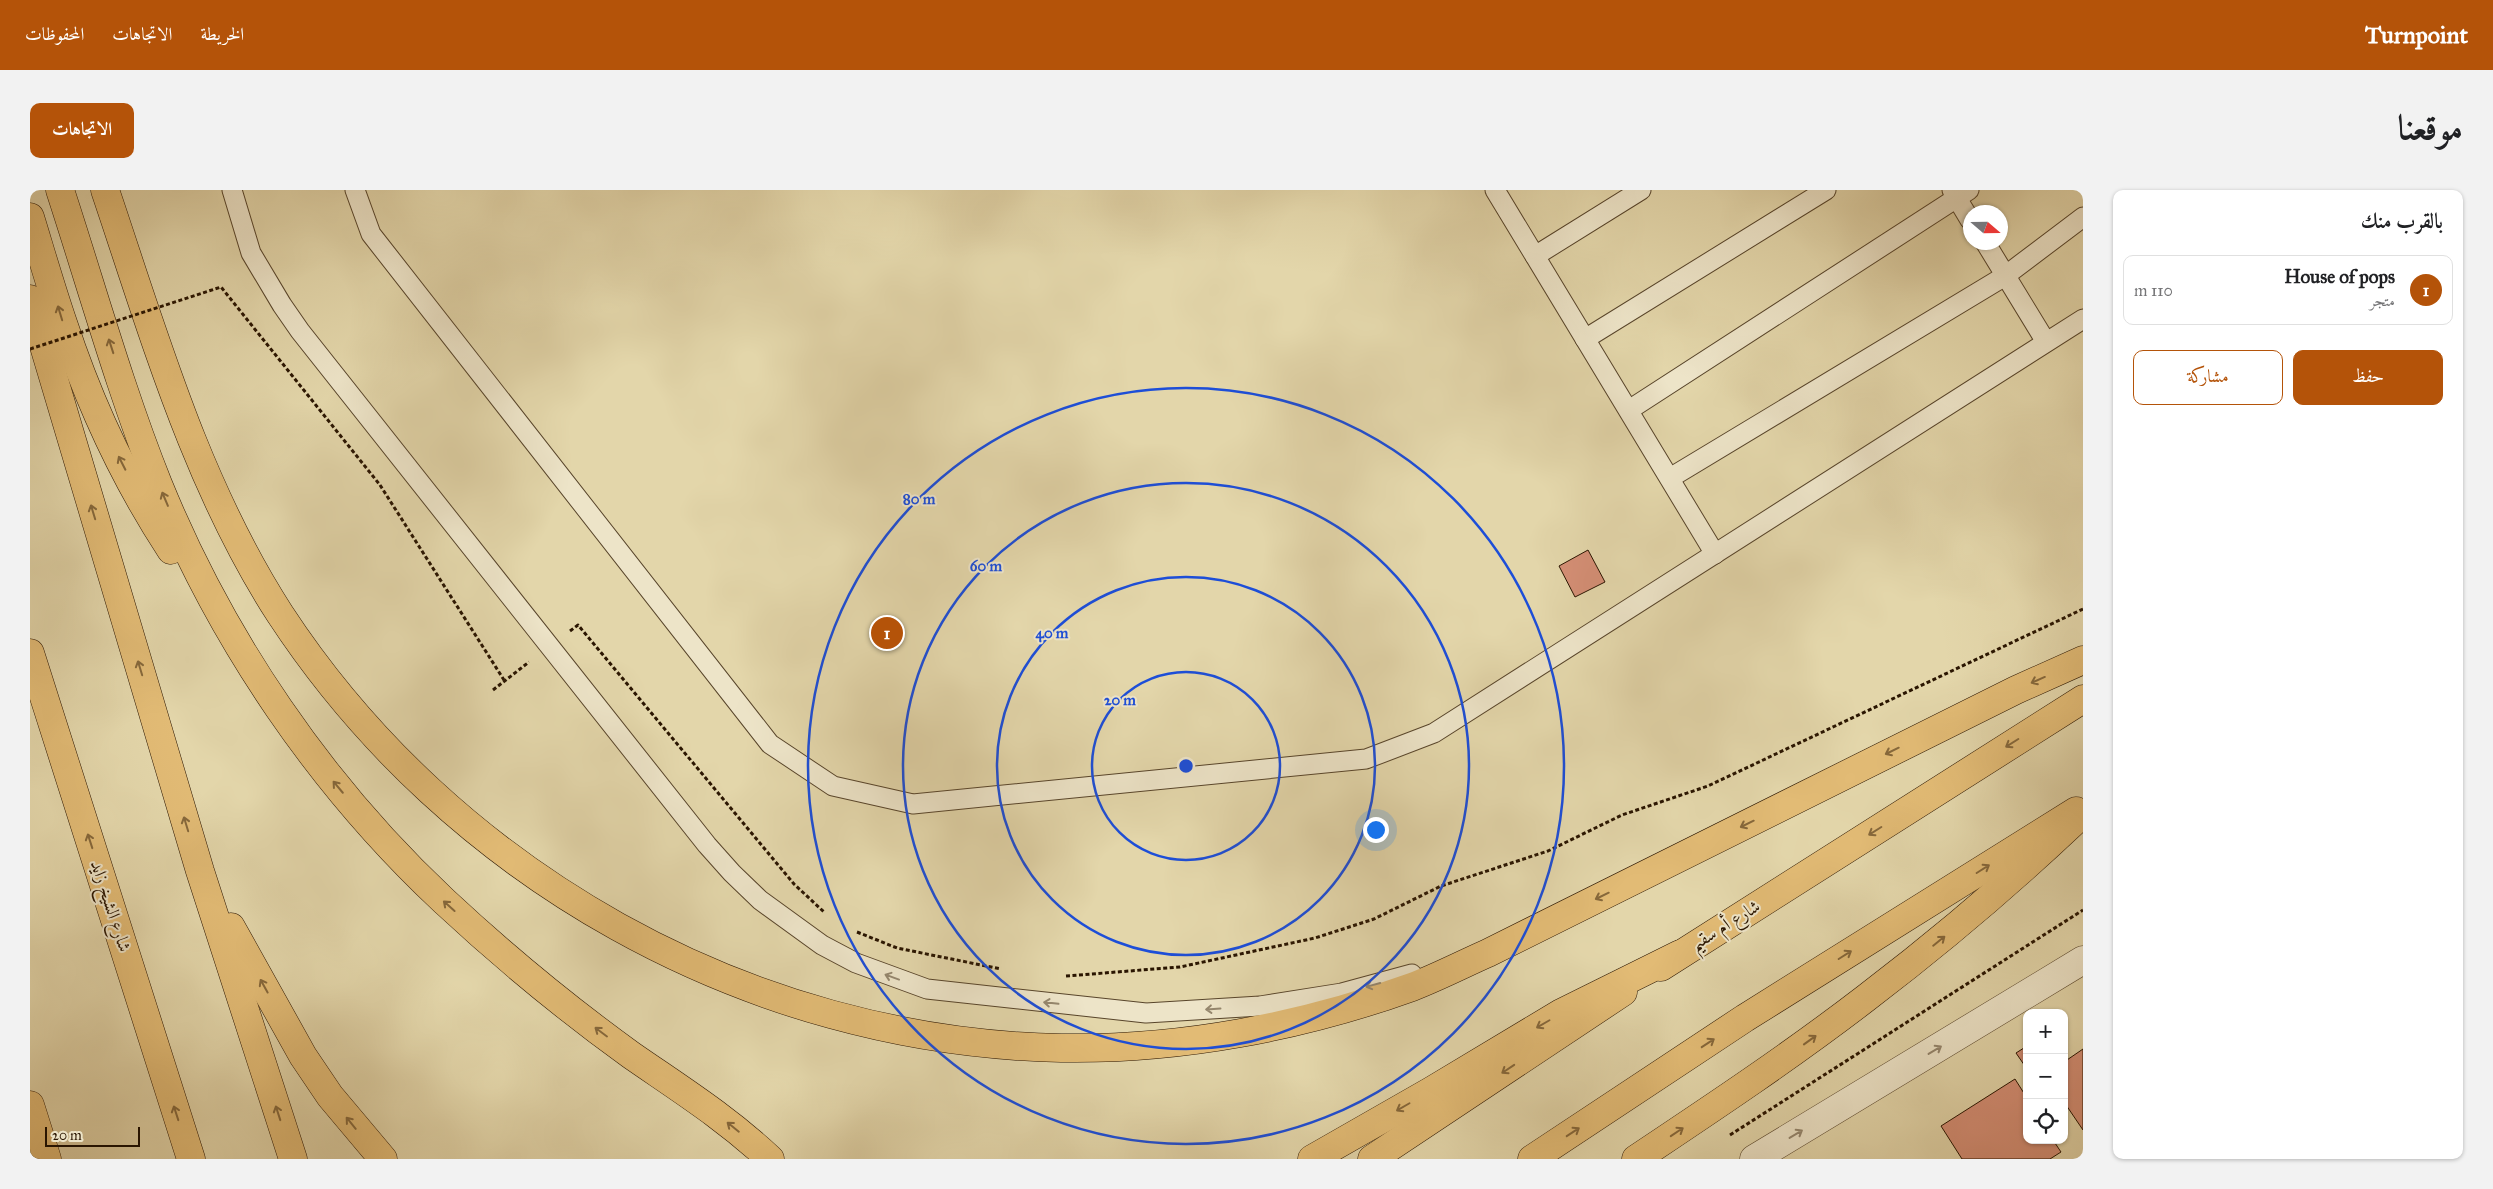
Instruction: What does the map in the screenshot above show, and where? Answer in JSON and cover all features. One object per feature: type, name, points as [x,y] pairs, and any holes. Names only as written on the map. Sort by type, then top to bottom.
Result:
[{"type":"main road","points":[[60,190],[138,432],[158,485],[197,570],[233,636],[263,684],[335,783],[404,861],[486,938],[595,1028],[712,1109],[770,1159]]},
{"type":"main road","points":[[105,190],[174,392],[202,466],[249,561],[281,614],[316,664],[355,712],[396,758],[440,801],[480,835],[537,877],[589,911],[642,941],[698,968],[813,1010],[933,1036],[995,1044],[1062,1048],[1130,1046],[1199,1039],[1266,1028],[1341,1010],[1416,986],[1488,953],[2007,694],[2083,660]]},
{"type":"main road","points":[[30,218],[63,324],[107,434],[134,488],[164,539],[197,589],[233,636]]},
{"type":"main road","points":[[30,299],[200,870],[293,1159]]},
{"type":"main road","name":"شارع الشيخ زايد","points":[[30,653],[191,1159]]},
{"type":"main road","name":"شارع أم سقيم","points":[[1372,1159],[1680,954],[2083,698]]},
{"type":"main road","points":[[1532,1159],[1745,1018],[2083,806]]},
{"type":"main road","points":[[1636,1159],[1741,1089],[1865,999],[1985,903],[2083,814]]},
{"type":"main road","points":[[200,870],[303,1056],[330,1096],[383,1159]]},
{"type":"main road","points":[[1312,1159],[1561,1013],[1680,954]]},
{"type":"main road","points":[[30,1105],[47,1159]]},
{"type":"street","points":[[1754,1159],[2083,960]]},
{"type":"lane","points":[[232,190],[252,253],[282,305],[732,874],[760,900],[822,945],[856,962],[927,989],[1146,1013],[1260,1006],[1342,993],[1488,953]]},
{"type":"lane","points":[[355,190],[371,234],[770,744],[833,786],[913,804],[1366,759],[1434,734],[2083,319]]},
{"type":"lane","points":[[1495,190],[1715,554]]},
{"type":"lane","points":[[1535,256],[1641,190]]},
{"type":"lane","points":[[1586,339],[1826,190]]},
{"type":"lane","points":[[1628,410],[1959,193],[1964,205]]},
{"type":"lane","points":[[1670,478],[2005,276],[2083,217]]},
{"type":"lane","points":[[1990,250],[2046,342]]},
{"type":"path","points":[[30,349],[221,287],[380,485],[504,680]]},
{"type":"path","points":[[1062,977],[1180,967],[1315,938],[1374,919],[1441,886],[1548,851],[1622,815],[1708,786],[2083,609]]},
{"type":"path","points":[[493,690],[578,625],[794,884],[829,917]]},
{"type":"path","points":[[1724,1139],[2083,910]]},
{"type":"path","points":[[854,930],[897,948],[1005,970]]},
{"type":"building","points":[[1588,550],[1605,582],[1575,597],[1559,566]]},
{"type":"building","points":[[2023,1049],[2023,1063],[2016,1053]]},
{"type":"building","points":[[2083,1049],[2083,1130],[2068,1108],[2068,1059]]},
{"type":"building","points":[[2015,1079],[2023,1092],[2023,1144],[2056,1144],[2061,1152],[2050,1159],[1962,1159],[1941,1126]]},
{"type":"place","name":"House of pops","points":[[887,633]]}]
